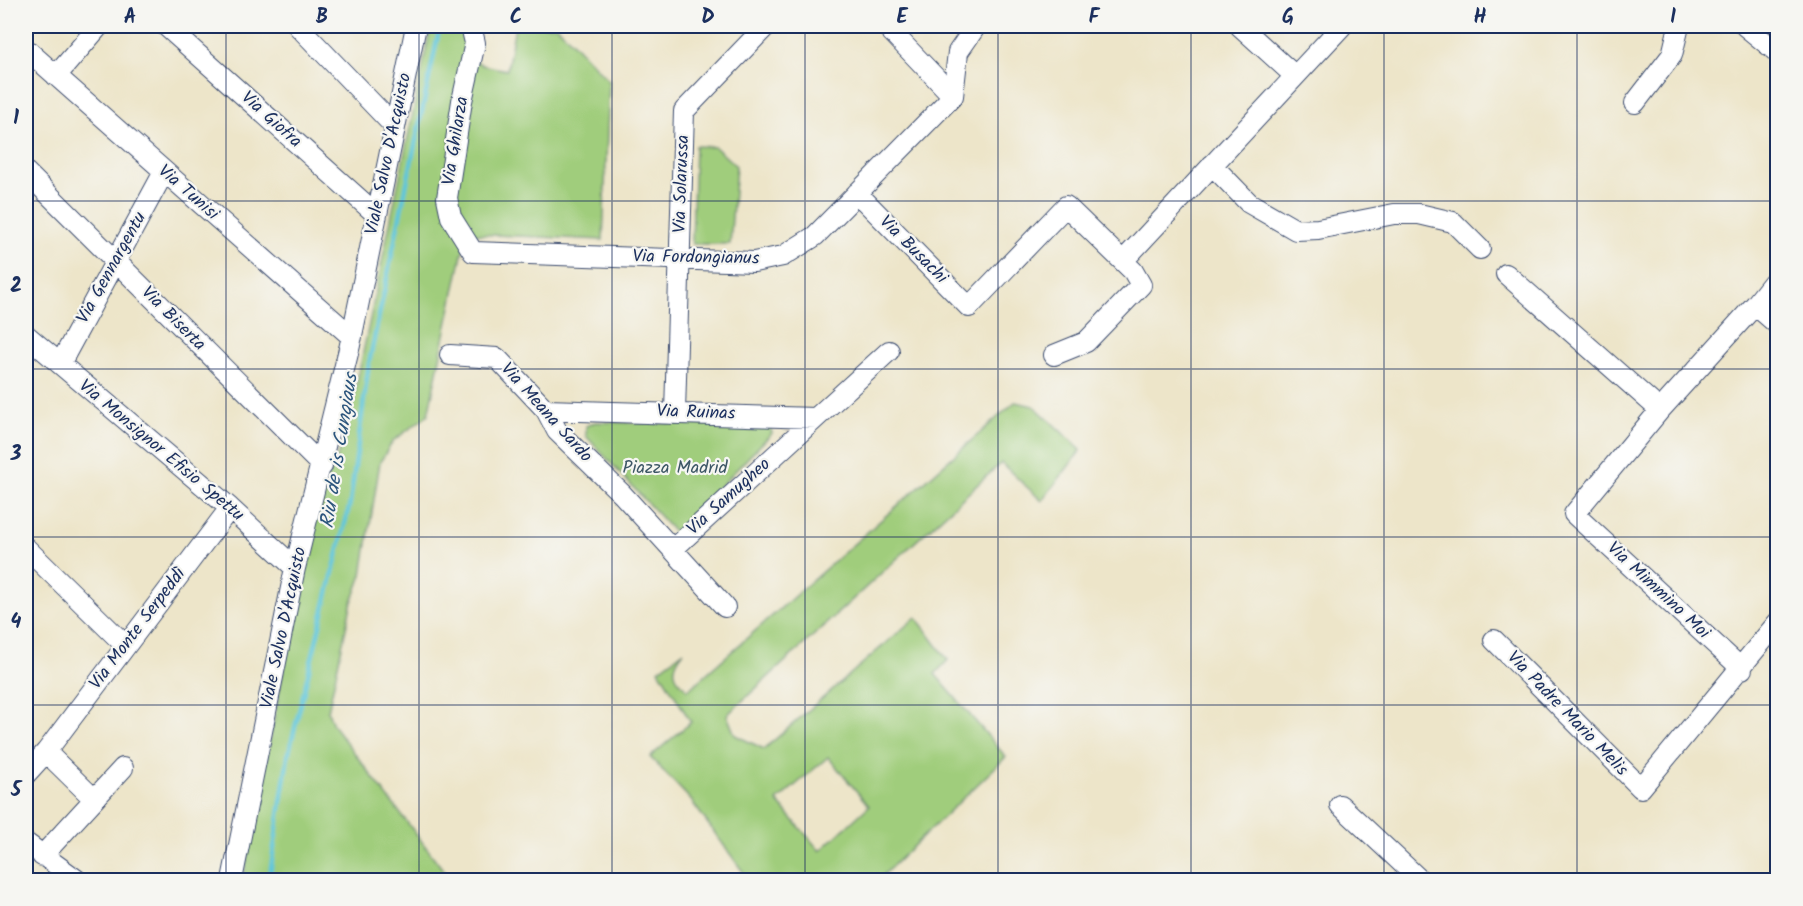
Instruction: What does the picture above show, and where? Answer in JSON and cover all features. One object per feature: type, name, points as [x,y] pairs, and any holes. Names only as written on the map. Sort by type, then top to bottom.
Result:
[{"type":"street","points":[[56,76],[99,26]]},
{"type":"street","name":"Via Giofra","points":[[166,26],[377,215]]},
{"type":"street","points":[[298,26],[395,127]]},
{"type":"street","name":"Viale Salvo D'Acquisto","points":[[231,880],[295,568],[352,337],[416,26]]},
{"type":"street","name":"Via Ghilarza","points":[[471,26],[475,43],[462,100],[447,198],[451,217],[473,252]]},
{"type":"street","name":"Via Solarussa","points":[[675,412],[684,111],[766,26]]},
{"type":"street","points":[[886,26],[953,96]]},
{"type":"street","points":[[953,96],[958,52],[976,26]]},
{"type":"street","points":[[1240,26],[1295,76]]},
{"type":"street","points":[[1054,355],[1086,342],[1141,285],[1133,271],[1123,261],[1342,26]]},
{"type":"street","points":[[1635,103],[1672,56],[1679,26]]},
{"type":"street","points":[[1744,26],[1778,53]]},
{"type":"street","name":"Via Tunisi","points":[[26,49],[352,337]]},
{"type":"street","name":"Via Fordongianus","points":[[473,252],[754,262],[783,256],[815,236],[953,96]]},
{"type":"street","points":[[1212,165],[1249,203],[1296,230],[1318,229],[1394,214],[1419,214],[1453,222],[1480,249]]},
{"type":"street","name":"Via Biserta","points":[[26,172],[322,466]]},
{"type":"street","name":"Via Gennargentu","points":[[60,364],[164,172]]},
{"type":"street","name":"Via Busachi","points":[[857,193],[969,307],[1066,206],[1123,261]]},
{"type":"street","points":[[1506,274],[1660,410],[1755,305],[1778,276]]},
{"type":"street","points":[[1755,305],[1778,325]]},
{"type":"street","name":"Via Monsignor Efisio Spettu","points":[[26,335],[230,508],[295,568]]},
{"type":"street","name":"Via Samugheo","points":[[673,549],[889,351]]},
{"type":"street","name":"Via Meana Sardo","points":[[450,355],[497,358],[546,410],[557,431],[622,494],[725,607]]},
{"type":"street","name":"Via Ruinas","points":[[546,410],[675,412],[816,418]]},
{"type":"street","points":[[565,439],[576,410]]},
{"type":"street","name":"Via Mimmino Moi","points":[[1660,410],[1574,514],[1742,669]]},
{"type":"street","name":"Via Samugheo","points":[[772,416],[784,446]]},
{"type":"street","name":"Via Monte Serpeddì","points":[[26,774],[46,752],[230,508]]},
{"type":"street","points":[[26,548],[125,645]]},
{"type":"street","name":"Via Padre Mario Melis","points":[[1494,640],[1641,789],[1742,669],[1778,622]]},
{"type":"street","points":[[46,752],[94,799]]},
{"type":"street","points":[[42,856],[123,768]]},
{"type":"street","points":[[1340,805],[1420,880]]},
{"type":"street","points":[[26,843],[42,856],[55,875],[77,880]]},
{"type":"green space","points":[[431,26],[467,26],[464,52],[482,65],[507,70],[515,26],[557,26],[609,81],[603,240],[473,234],[464,245],[428,415],[393,441],[380,462],[362,575],[351,605],[328,711],[333,725],[451,880],[243,880],[301,579],[323,487],[345,439]]},
{"type":"green space","points":[[695,146],[715,147],[736,166],[730,244],[692,244]]},
{"type":"green space","points":[[1015,402],[1034,406],[1081,450],[1042,501],[1001,463],[727,715],[735,735],[764,749],[916,617],[948,660],[935,674],[1006,757],[878,880],[749,880],[690,799],[650,757],[691,722],[659,670],[684,651],[676,662],[675,672],[679,681],[688,690]],"holes":[[[828,757],[869,806],[820,851],[777,801]]]},
{"type":"green space","name":"Piazza Madrid","points":[[595,422],[765,425],[770,427],[772,433],[675,533],[586,436],[586,426]]},
{"type":"waterway","name":"Riu de is Cungiaus","points":[[269,880],[288,756],[350,503],[369,363],[440,26]]}]
